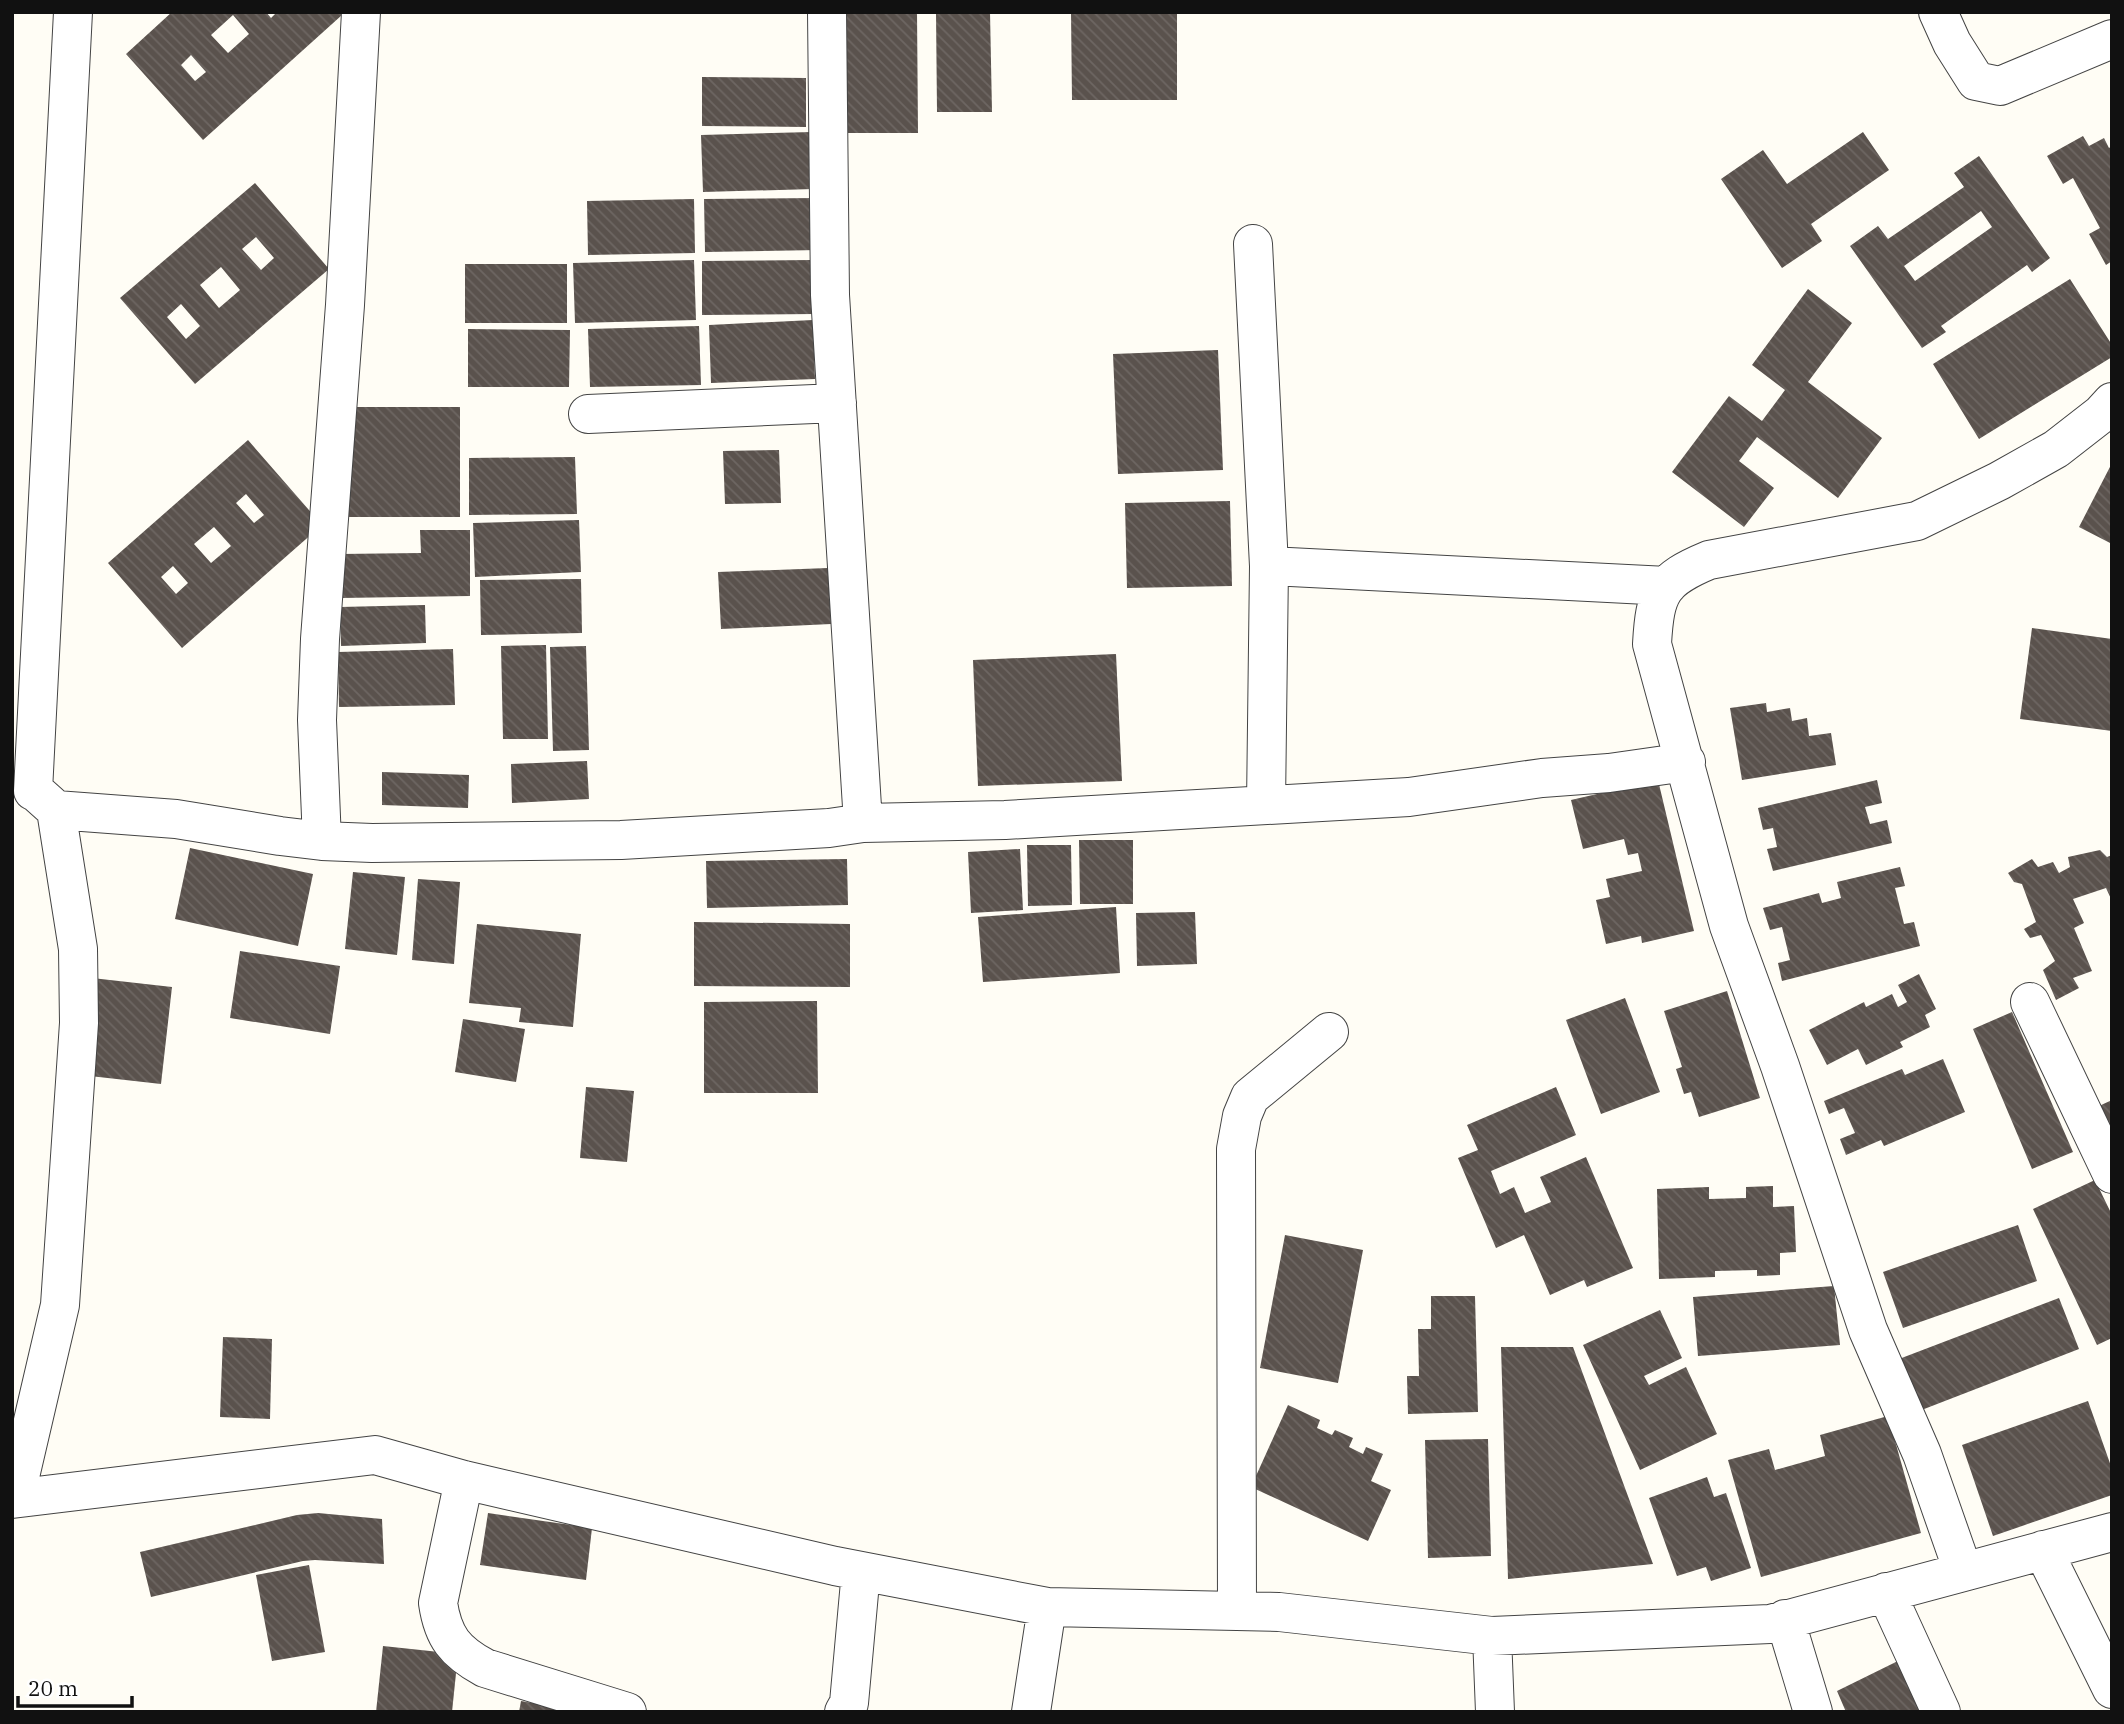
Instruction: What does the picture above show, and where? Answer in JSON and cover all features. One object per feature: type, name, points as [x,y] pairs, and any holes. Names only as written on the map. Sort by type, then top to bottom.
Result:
[{"type":"street","points":[[73,12],[34,795],[78,948],[79,1023],[60,1305],[14,1499],[375,1455],[464,1480],[861,1571],[1047,1607],[1279,1612],[1492,1636],[1770,1623],[2112,1532]]},
{"type":"street","points":[[322,841],[317,720],[320,639],[345,305],[360,12]]},
{"type":"street","points":[[827,12],[830,295],[863,823]]},
{"type":"street","points":[[1938,12],[1952,43],[1976,81],[2000,86],[2112,39]]},
{"type":"street","points":[[1253,244],[1269,566],[1266,805]]},
{"type":"street","points":[[1963,1571],[1922,1454],[1868,1330],[1780,1066],[1729,926],[1652,644],[1654,609],[1667,586],[1680,572],[1709,560],[1917,521],[2056,450],[2112,402]]},
{"type":"street","points":[[588,414],[837,403]]},
{"type":"street","points":[[1269,566],[1667,586]]},
{"type":"street","points":[[34,795],[232,830],[322,841],[396,843],[621,840],[829,828],[863,823],[1005,820],[1409,797],[1542,778],[1609,773],[1686,762]]},
{"type":"street","points":[[2030,1002],[2112,1174]]},
{"type":"street","points":[[1237,1611],[1236,1149],[1241,1116],[1250,1097],[1329,1032]]},
{"type":"street","points":[[464,1480],[438,1603],[447,1637],[466,1658],[485,1668],[627,1712]]},
{"type":"street","points":[[2043,1550],[2112,1689]]},
{"type":"street","points":[[844,1712],[849,1703],[861,1571]]},
{"type":"street","points":[[1886,1592],[1941,1712]]},
{"type":"street","points":[[1031,1712],[1047,1607]]},
{"type":"street","points":[[1785,1619],[1813,1712]]},
{"type":"street","points":[[1492,1636],[1496,1712]]},
{"type":"building","points":[[172,12],[266,12],[271,18],[277,12],[339,12],[342,15],[203,140],[126,54]],"holes":[[[233,15],[249,34],[228,53],[211,35]],[[191,55],[206,72],[195,81],[181,65]]]},
{"type":"building","points":[[845,12],[917,12],[918,133],[846,133]]},
{"type":"building","points":[[936,12],[990,12],[992,112],[937,112]]},
{"type":"building","points":[[1071,12],[1177,12],[1177,100],[1072,100]]},
{"type":"building","points":[[702,77],[806,78],[806,127],[702,126]]},
{"type":"building","points":[[812,132],[813,189],[703,192],[701,135]]},
{"type":"building","points":[[1863,132],[1889,170],[1811,224],[1822,241],[1782,268],[1721,179],[1763,150],[1787,184]]},
{"type":"building","points":[[2083,136],[2089,146],[2104,138],[2109,148],[2112,146],[2112,261],[2106,265],[2089,234],[2100,228],[2073,178],[2063,184],[2047,156]]},
{"type":"building","points":[[1979,156],[2050,258],[2032,272],[2027,265],[1941,326],[1946,332],[1922,348],[1850,246],[1878,226],[1888,239],[1964,187],[1954,173]],"holes":[[[1981,211],[1992,227],[1915,281],[1904,266]]]},
{"type":"building","points":[[255,183],[329,269],[195,384],[120,298]],"holes":[[[256,237],[274,258],[261,270],[242,249]],[[221,267],[240,290],[219,308],[200,285]],[[181,304],[200,326],[186,339],[167,317]]]},
{"type":"building","points":[[818,198],[819,250],[705,252],[704,199]]},
{"type":"building","points":[[694,199],[695,253],[588,255],[587,201]]},
{"type":"building","points":[[694,260],[696,320],[575,323],[573,263]]},
{"type":"building","points":[[813,260],[814,314],[702,315],[702,261]]},
{"type":"building","points":[[465,264],[567,264],[567,323],[465,323]]},
{"type":"building","points":[[2070,279],[2112,345],[2112,357],[1979,439],[1933,364]]},
{"type":"building","points":[[1808,289],[1852,323],[1808,382],[1882,438],[1838,498],[1757,437],[1739,461],[1774,488],[1744,527],[1672,472],[1729,396],[1762,421],[1785,390],[1752,365]]},
{"type":"building","points":[[813,320],[815,379],[711,383],[709,325]]},
{"type":"building","points":[[699,326],[701,385],[590,387],[588,329]]},
{"type":"building","points":[[468,329],[570,330],[569,387],[468,387]]},
{"type":"building","points":[[1218,350],[1223,470],[1118,474],[1113,354]]},
{"type":"building","points":[[346,407],[460,407],[460,517],[346,517]]},
{"type":"building","points":[[248,440],[322,525],[182,648],[108,563]],"holes":[[[246,494],[264,515],[254,523],[236,503]],[[214,527],[231,546],[211,563],[194,544]],[[173,566],[188,583],[176,594],[161,577]]]},
{"type":"building","points":[[779,450],[781,503],[725,504],[723,451]]},
{"type":"building","points":[[575,457],[577,514],[469,515],[469,458]]},
{"type":"building","points":[[2112,463],[2112,544],[2079,527]]},
{"type":"building","points":[[1230,501],[1232,586],[1127,588],[1125,503]]},
{"type":"building","points":[[579,520],[581,572],[475,577],[473,523]]},
{"type":"building","points":[[420,530],[470,530],[470,596],[341,598],[340,554],[421,553]]},
{"type":"building","points":[[828,568],[831,624],[721,629],[718,572]]},
{"type":"building","points":[[581,579],[582,633],[481,635],[480,580]]},
{"type":"building","points":[[425,605],[426,643],[341,646],[340,607]]},
{"type":"building","points":[[2032,628],[2112,639],[2112,731],[2020,719]]},
{"type":"building","points":[[546,645],[548,739],[503,739],[501,646]]},
{"type":"building","points":[[586,646],[589,750],[553,751],[550,647]]},
{"type":"building","points":[[453,649],[455,705],[339,707],[338,652]]},
{"type":"building","points":[[1116,654],[1122,781],[978,786],[973,660]]},
{"type":"building","points":[[1766,703],[1767,712],[1790,708],[1792,721],[1807,718],[1809,736],[1831,733],[1836,765],[1742,780],[1730,708]]},
{"type":"building","points":[[587,761],[589,799],[512,803],[511,764]]},
{"type":"building","points":[[382,772],[469,775],[468,808],[382,805]]},
{"type":"building","points":[[1658,780],[1694,931],[1642,943],[1641,936],[1606,944],[1596,900],[1610,897],[1606,879],[1642,871],[1638,853],[1628,855],[1624,839],[1583,849],[1571,800]]},
{"type":"building","points":[[1877,780],[1882,803],[1865,807],[1870,824],[1887,820],[1892,843],[1773,871],[1767,849],[1777,847],[1773,828],[1763,830],[1758,808]]},
{"type":"building","points":[[1079,840],[1133,840],[1133,904],[1080,904]]},
{"type":"building","points":[[1027,845],[1071,845],[1072,905],[1028,906]]},
{"type":"building","points":[[190,848],[313,874],[298,946],[175,919]]},
{"type":"building","points":[[1020,849],[1023,910],[971,913],[968,852]]},
{"type":"building","points":[[2100,850],[2107,857],[2112,855],[2112,901],[2106,888],[2073,899],[2084,923],[2074,928],[2092,971],[2073,978],[2079,988],[2056,1000],[2043,970],[2055,961],[2041,935],[2030,938],[2024,929],[2036,922],[2022,884],[2014,882],[2008,873],[2032,859],[2038,867],[2053,862],[2059,873],[2070,867],[2068,857]]},
{"type":"building","points":[[847,859],[848,905],[707,908],[706,861]]},
{"type":"building","points":[[1900,867],[1905,886],[1895,888],[1904,924],[1914,922],[1920,946],[1782,981],[1778,963],[1790,960],[1782,927],[1770,930],[1763,908],[1819,893],[1822,903],[1841,898],[1837,882]]},
{"type":"building","points":[[353,872],[405,877],[397,955],[345,949]]},
{"type":"building","points":[[418,879],[460,882],[454,964],[412,960]]},
{"type":"building","points":[[1116,907],[1120,973],[983,982],[978,917]]},
{"type":"building","points":[[1195,912],[1197,964],[1137,966],[1136,913]]},
{"type":"building","points":[[694,922],[850,924],[850,987],[694,986]]},
{"type":"building","points":[[477,924],[581,934],[573,1027],[519,1022],[521,1008],[469,1003]]},
{"type":"building","points":[[240,951],[340,966],[330,1034],[230,1018]]},
{"type":"building","points":[[1919,974],[1936,1009],[1925,1015],[1930,1027],[1900,1042],[1903,1047],[1866,1065],[1858,1049],[1827,1065],[1809,1030],[1864,1002],[1866,1007],[1892,994],[1898,1007],[1907,1002],[1898,985]]},
{"type":"building","points":[[92,978],[172,987],[161,1084],[81,1075]]},
{"type":"building","points":[[1727,991],[1760,1098],[1699,1117],[1691,1092],[1684,1094],[1676,1069],[1682,1067],[1664,1011]]},
{"type":"building","points":[[1625,998],[1660,1092],[1601,1114],[1566,1020]]},
{"type":"building","points":[[817,1001],[818,1093],[704,1093],[704,1002]]},
{"type":"building","points":[[2012,1012],[2073,1152],[2032,1169],[1973,1029]]},
{"type":"building","points":[[463,1019],[525,1029],[516,1082],[455,1072]]},
{"type":"building","points":[[1943,1059],[1965,1112],[1884,1146],[1881,1140],[1846,1155],[1840,1139],[1855,1133],[1844,1108],[1829,1114],[1824,1101],[1902,1069],[1905,1075]]},
{"type":"building","points":[[586,1087],[634,1091],[627,1162],[580,1158]]},
{"type":"building","points":[[1556,1087],[1576,1135],[1491,1171],[1500,1194],[1514,1187],[1525,1213],[1551,1202],[1540,1177],[1586,1157],[1633,1268],[1587,1287],[1584,1280],[1550,1295],[1524,1235],[1496,1248],[1458,1158],[1478,1150],[1467,1125]]},
{"type":"building","points":[[2112,1100],[2112,1136],[2099,1106]]},
{"type":"building","points":[[2095,1180],[2112,1215],[2112,1338],[2097,1345],[2033,1209]]},
{"type":"building","points":[[1773,1186],[1773,1207],[1794,1206],[1796,1252],[1780,1253],[1780,1275],[1757,1276],[1757,1270],[1715,1271],[1715,1277],[1659,1279],[1657,1189],[1709,1187],[1709,1199],[1746,1198],[1746,1187]]},
{"type":"building","points":[[2018,1225],[2037,1281],[1903,1328],[1883,1272]]},
{"type":"building","points":[[1285,1235],[1363,1250],[1338,1383],[1260,1368]]},
{"type":"building","points":[[1834,1286],[1840,1345],[1698,1356],[1693,1297]]},
{"type":"building","points":[[1431,1296],[1475,1296],[1478,1412],[1408,1414],[1407,1376],[1419,1376],[1418,1329],[1431,1329]]},
{"type":"building","points":[[2059,1298],[2079,1349],[1919,1411],[1899,1359]]},
{"type":"building","points":[[1660,1310],[1682,1358],[1644,1376],[1649,1385],[1686,1367],[1717,1434],[1640,1470],[1583,1345]]},
{"type":"building","points":[[223,1337],[272,1339],[270,1419],[220,1417]]},
{"type":"building","points":[[1501,1347],[1573,1347],[1653,1564],[1508,1579]]},
{"type":"building","points":[[2088,1401],[2112,1469],[2112,1495],[1993,1536],[1962,1445]]},
{"type":"building","points":[[1288,1405],[1320,1420],[1317,1428],[1332,1435],[1335,1430],[1353,1438],[1349,1447],[1363,1454],[1366,1447],[1383,1454],[1371,1481],[1391,1490],[1368,1541],[1251,1487]]},
{"type":"building","points":[[1888,1416],[1921,1533],[1761,1577],[1728,1460],[1769,1449],[1775,1470],[1825,1456],[1820,1435]]},
{"type":"building","points":[[1488,1439],[1491,1556],[1428,1558],[1425,1440]]},
{"type":"building","points":[[1707,1477],[1714,1497],[1726,1493],[1751,1568],[1711,1581],[1706,1567],[1677,1576],[1649,1498]]},
{"type":"building","points":[[318,1513],[382,1519],[384,1564],[303,1561],[151,1597],[140,1552],[297,1515]]},
{"type":"building","points":[[488,1513],[592,1528],[586,1580],[480,1565]]},
{"type":"building","points":[[309,1565],[325,1652],[272,1661],[256,1575]]},
{"type":"building","points":[[383,1646],[458,1654],[452,1712],[376,1712]]},
{"type":"building","points":[[1904,1658],[1928,1712],[1846,1712],[1837,1691]]},
{"type":"building","points":[[521,1701],[573,1710],[573,1712],[519,1712]]}]
